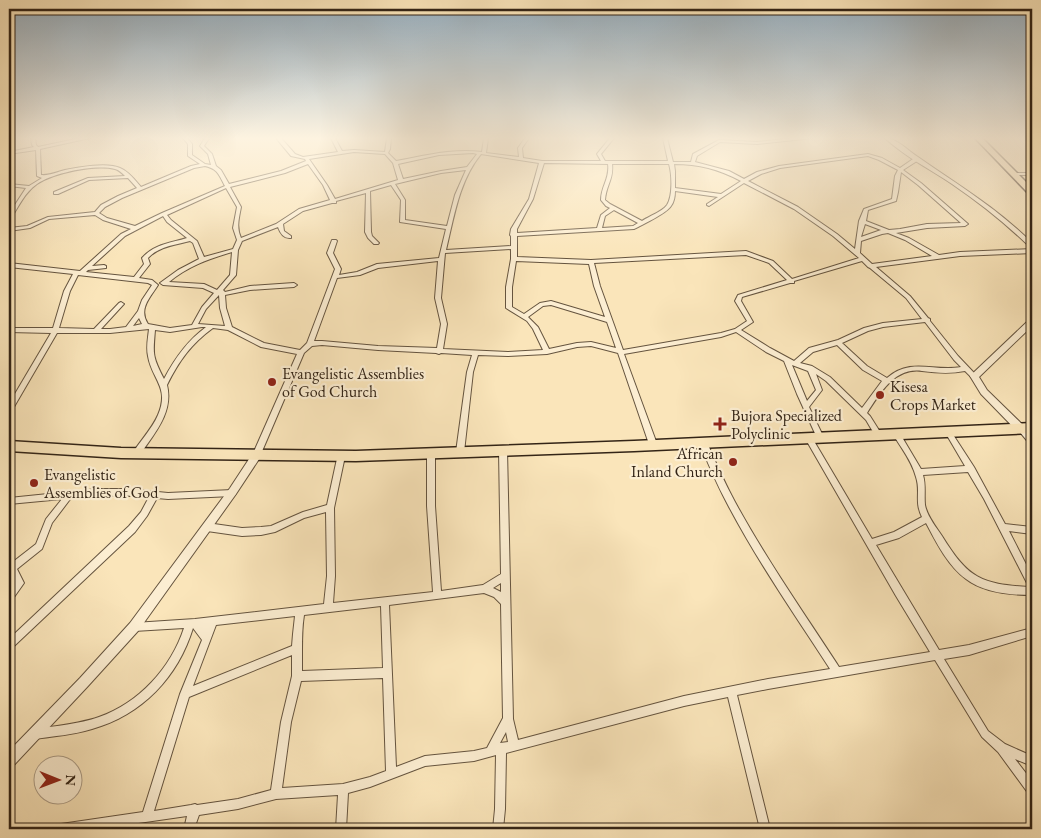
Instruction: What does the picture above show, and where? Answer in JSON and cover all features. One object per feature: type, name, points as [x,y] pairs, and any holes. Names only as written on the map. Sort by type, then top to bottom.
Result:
[{"type":"main road","points":[[1017,177],[1032,192]]},
{"type":"main road","points":[[9,446],[136,454],[341,456],[431,454],[1027,429]]},
{"type":"street","points":[[37,182],[39,177]]},
{"type":"street","points":[[9,217],[30,187],[50,177]]},
{"type":"street","points":[[96,213],[113,201],[169,177]]},
{"type":"street","points":[[221,177],[239,207],[235,234],[240,240]]},
{"type":"street","points":[[9,410],[56,329],[67,291],[78,273],[126,233],[135,228],[219,190],[266,177]]},
{"type":"street","points":[[320,177],[334,202]]},
{"type":"street","points":[[400,177],[401,181]]},
{"type":"street","points":[[194,326],[204,308],[221,293],[235,272],[235,250],[240,240],[280,224],[296,212],[418,177]]},
{"type":"street","points":[[439,352],[444,324],[438,298],[441,259],[457,195],[465,177]]},
{"type":"street","points":[[538,177],[531,199],[515,224],[513,235],[514,258],[508,287],[508,304],[512,310],[525,316],[536,328],[547,352]]},
{"type":"street","points":[[609,177],[610,181],[602,192],[603,200],[613,208],[643,223]]},
{"type":"street","points":[[513,235],[634,227],[668,206],[672,200],[673,177]]},
{"type":"street","points":[[737,177],[801,211],[857,254],[908,297],[974,376],[984,392],[1027,429],[1032,441]]},
{"type":"street","points":[[709,206],[751,177]]},
{"type":"street","points":[[857,254],[862,221],[869,208],[894,200],[898,177]]},
{"type":"street","points":[[858,240],[868,235],[890,231],[927,226],[965,224],[908,177]]},
{"type":"street","points":[[946,177],[993,211],[1032,246]]},
{"type":"street","points":[[56,193],[88,179],[126,178],[140,189]]},
{"type":"street","points":[[393,184],[403,200],[402,221],[448,228]]},
{"type":"street","points":[[9,185],[30,187]]},
{"type":"street","points":[[673,188],[722,196]]},
{"type":"street","points":[[368,192],[369,235],[376,243]]},
{"type":"street","points":[[599,230],[603,215],[613,208]]},
{"type":"street","points":[[9,229],[28,227],[48,218],[96,213],[105,219],[135,228]]},
{"type":"street","points":[[164,214],[169,221],[195,242],[202,259]]},
{"type":"street","points":[[862,221],[890,231],[938,257]]},
{"type":"street","points":[[125,224],[126,233]]},
{"type":"street","points":[[280,224],[282,232],[289,237]]},
{"type":"street","points":[[136,278],[148,264],[145,258],[148,254],[191,239]]},
{"type":"street","points":[[9,760],[134,627],[232,493],[256,456],[301,352],[310,344],[338,269],[330,251],[334,241]]},
{"type":"street","points":[[443,252],[513,247]]},
{"type":"street","points":[[164,283],[183,268],[202,259],[235,250]]},
{"type":"street","points":[[870,266],[938,257],[1032,251]]},
{"type":"street","points":[[514,258],[591,262],[746,253],[771,262],[792,282]]},
{"type":"street","points":[[335,277],[358,274],[377,266],[441,259]]},
{"type":"street","points":[[310,344],[334,343],[439,352],[508,354],[547,352],[577,345],[592,344],[622,352],[697,340],[737,330],[750,322],[738,298],[863,259]]},
{"type":"street","points":[[591,262],[597,286],[654,444]]},
{"type":"street","points":[[9,265],[136,278],[154,283],[204,286],[221,293],[250,288],[294,285]]},
{"type":"street","points":[[86,268],[104,267]]},
{"type":"street","points":[[128,328],[140,312],[154,283]]},
{"type":"street","points":[[221,293],[228,328]]},
{"type":"street","points":[[525,316],[542,304],[551,303],[610,321]]},
{"type":"street","points":[[96,330],[121,304]]},
{"type":"street","points":[[136,454],[163,412],[165,401],[164,386],[158,377],[151,357],[152,337],[149,326],[140,319],[140,312]]},
{"type":"street","points":[[795,364],[811,350],[837,342],[866,329],[883,325],[928,320]]},
{"type":"street","points":[[974,376],[1032,322]]},
{"type":"street","points":[[9,330],[110,331],[149,326],[163,329],[212,326],[228,328],[263,345],[301,352]]},
{"type":"street","points":[[164,386],[183,350],[198,335],[212,326]]},
{"type":"street","points":[[152,337],[163,329]]},
{"type":"street","points":[[737,330],[756,344],[795,364],[810,368],[828,379],[863,413],[878,435]]},
{"type":"street","points":[[837,342],[865,368],[887,381]]},
{"type":"street","points":[[460,452],[470,372],[475,354]]},
{"type":"street","points":[[787,360],[806,407],[815,438],[870,543],[985,734],[1001,748],[1032,789]]},
{"type":"street","points":[[806,407],[819,390],[810,368]]},
{"type":"street","points":[[863,413],[879,388],[905,369],[919,368],[947,372],[966,368]]},
{"type":"street","points":[[948,432],[971,469],[1032,584]]},
{"type":"street","points":[[897,434],[919,472],[922,482],[920,500],[927,518],[947,550],[968,576],[982,583],[997,587],[1032,592]]},
{"type":"street","points":[[703,442],[729,501],[759,553],[837,672]]},
{"type":"street","points":[[503,450],[508,719],[514,745]]},
{"type":"street","points":[[431,454],[431,506],[437,595]]},
{"type":"street","points":[[328,608],[331,576],[330,508],[341,456]]},
{"type":"street","points":[[919,472],[971,469]]},
{"type":"street","points":[[9,500],[70,494],[128,492],[168,496],[232,493]]},
{"type":"street","points":[[9,597],[20,583],[10,569],[39,546],[49,521],[70,494]]},
{"type":"street","points":[[9,645],[132,529],[144,514],[155,494]]},
{"type":"street","points":[[207,527],[242,532],[261,531],[303,515],[330,508]]},
{"type":"street","points":[[870,543],[896,535],[927,518]]},
{"type":"street","points":[[1003,527],[1032,530]]},
{"type":"street","points":[[134,627],[192,623],[484,589],[504,577]]},
{"type":"street","points":[[484,589],[497,594],[505,602]]},
{"type":"street","points":[[385,601],[390,774]]},
{"type":"street","points":[[276,794],[286,722],[298,676],[300,611]]},
{"type":"street","points":[[147,816],[185,694],[214,620]]},
{"type":"street","points":[[192,623],[206,638]]},
{"type":"street","points":[[34,734],[84,726],[106,719],[148,693],[164,678],[178,658],[192,623]]},
{"type":"street","points":[[61,829],[238,804],[276,794],[343,789],[370,782],[425,761],[474,756],[628,714],[732,691],[969,650],[1032,632]]},
{"type":"street","points":[[185,694],[298,648]]},
{"type":"street","points":[[298,676],[386,673]]},
{"type":"street","points":[[732,691],[765,829]]},
{"type":"street","points":[[490,752],[508,719]]},
{"type":"street","points":[[498,829],[501,748]]},
{"type":"street","points":[[1001,748],[1032,761]]},
{"type":"street","points":[[341,829],[343,789]]},
{"type":"street","points":[[189,829],[195,809]]},
{"type":"place","name":"Evangelistic Assemblies of God Church","points":[[272,382]]},
{"type":"place","name":"Kisesa Crops Market","points":[[880,395]]},
{"type":"place","name":"Bujora Specialized Polyclinic","points":[[720,424]]},
{"type":"place","name":"African Inland Church","points":[[733,462]]},
{"type":"place","name":"Evangelistic Assemblies of God","points":[[34,483]]}]
